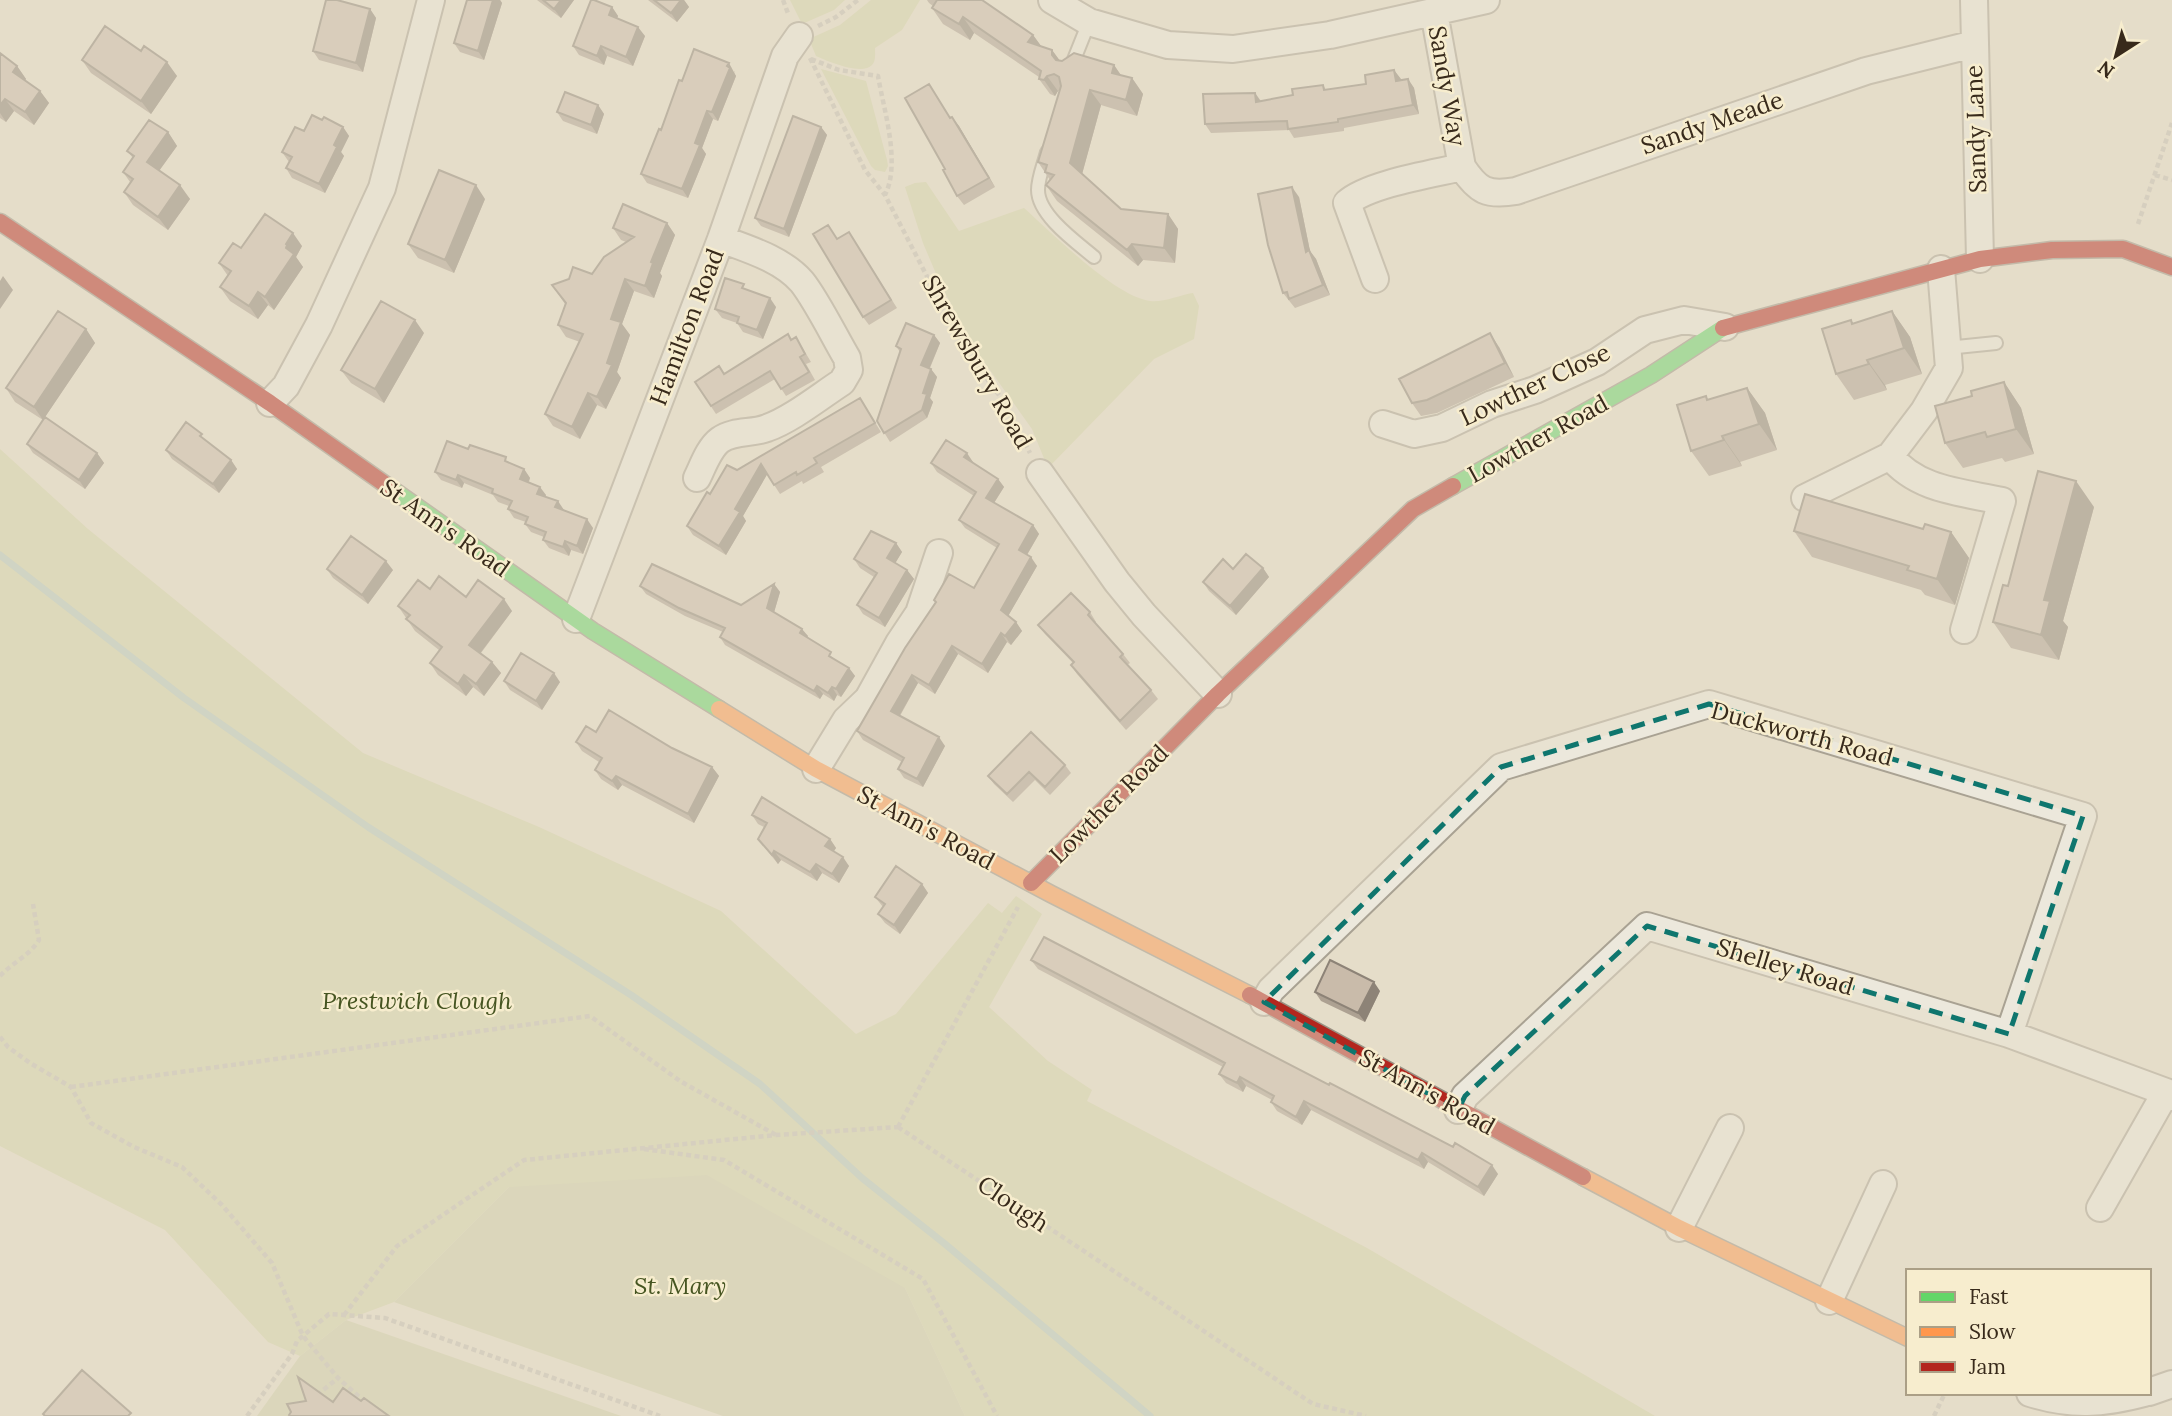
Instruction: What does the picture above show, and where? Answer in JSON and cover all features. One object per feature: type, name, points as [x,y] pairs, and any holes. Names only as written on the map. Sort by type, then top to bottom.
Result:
[{"type":"street","points":[[270,403],[286,386],[318,325],[382,188],[431,0]]},
{"type":"street","points":[[1052,0],[1089,22],[1168,45],[1233,49],[1330,35],[1486,0]]},
{"type":"street","name":"Sandy Lane","points":[[1974,0],[1980,259]]},
{"type":"street","name":"Sandy Way","points":[[1374,279],[1347,203],[1354,196],[1378,188],[1462,167],[1434,12]]},
{"type":"street","name":"Sandy Meade","points":[[1462,167],[1475,186],[1485,192],[1501,194],[1516,191],[1866,71],[1974,44]]},
{"type":"street","name":"Hamilton Road","points":[[576,620],[721,239],[785,56],[805,47]]},
{"type":"street","name":"St Ann's Road","points":[[0,222],[270,403],[576,620],[816,769],[1264,1002],[1679,1228],[1906,1337]]},
{"type":"street","points":[[697,478],[713,446],[720,440],[769,428],[842,383],[849,370],[847,358],[802,282],[783,266],[760,253],[721,239]]},
{"type":"street","name":"Lowther Road","points":[[1031,883],[1218,694],[1413,509],[1651,375],[1725,327],[1980,259],[2052,250],[2123,249],[2172,267]]},
{"type":"street","points":[[1805,498],[1890,456],[1924,411],[1949,368],[1941,269]]},
{"type":"street","name":"Lowther Close","points":[[1383,424],[1414,434],[1441,428],[1492,404],[1535,390],[1597,362],[1645,330],[1684,320],[1725,327]]},
{"type":"street","points":[[1890,456],[1902,471],[1925,484],[2001,501],[1964,631]]},
{"type":"street","name":"Shrewsbury Road","points":[[1040,473],[1117,582],[1218,694]]},
{"type":"street","points":[[816,769],[846,720],[868,699],[919,613],[939,553]]},
{"type":"street","name":"Duckworth Road","points":[[1264,1002],[1271,990],[1501,767],[1709,704],[2083,816],[2010,1034]]},
{"type":"street","name":"Shelley Road","points":[[1458,1110],[1465,1096],[1647,926],[2010,1034],[2169,1094]]},
{"type":"street","points":[[2100,1208],[2169,1094]]},
{"type":"street","points":[[1679,1228],[1730,1128]]},
{"type":"street","points":[[1829,1301],[1883,1184]]},
{"type":"street","points":[[2151,1392],[2172,1384]]},
{"type":"street","points":[[2035,1395],[2075,1410],[2137,1395]]},
{"type":"lane","points":[[1071,68],[1089,22]]},
{"type":"lane","points":[[1049,144],[1038,189],[1041,206],[1072,239],[1094,257]]},
{"type":"lane","points":[[1947,348],[1996,343]]},
{"type":"path","name":"Shrewsbury Road","points":[[782,0],[865,170],[885,195],[949,319],[1002,399],[1040,473]]},
{"type":"path","points":[[858,0],[805,47],[839,70],[877,76],[893,164],[891,183],[885,195]]},
{"type":"path","points":[[2129,251],[2172,123]]},
{"type":"path","points":[[2155,174],[2172,180]]},
{"type":"path","points":[[344,1315],[397,1246],[524,1160],[637,1147],[898,1127],[1031,883]]},
{"type":"path","points":[[0,976],[10,965],[34,949],[39,940],[33,904]]},
{"type":"path","points":[[71,1087],[590,1016],[680,1081],[776,1135]]},
{"type":"path","points":[[0,1037],[8,1047],[30,1063],[71,1087],[91,1123],[134,1147],[182,1167],[222,1205],[272,1264],[303,1336],[338,1378],[374,1409]]},
{"type":"path","name":"Clough","points":[[898,1127],[1312,1404],[1366,1416]]},
{"type":"path","points":[[637,1147],[724,1160],[923,1279],[997,1416]]},
{"type":"path","points":[[247,1416],[292,1354],[298,1341],[329,1314],[385,1318],[660,1416]]},
{"type":"path","points":[[314,1398],[338,1378]]},
{"type":"path","points":[[1934,1416],[1944,1395]]},
{"type":"highlighted area","points":[[1709,704],[2083,816],[2009,1034],[1647,926],[1465,1096],[1458,1110],[1264,1002],[1501,767]]},
{"type":"green space","points":[[790,0],[845,0],[834,10],[802,24]]},
{"type":"green space","points":[[871,0],[920,0],[902,30],[875,48],[874,61],[867,68],[844,66],[816,56],[809,39],[840,25]]},
{"type":"green space","points":[[821,69],[866,81],[887,160],[885,172],[875,170],[871,166]]},
{"type":"green space","points":[[926,182],[959,231],[1024,208],[1084,262],[1135,297],[1155,301],[1193,293],[1199,306],[1194,339],[1154,359],[1048,468],[1032,429],[975,349],[940,283],[923,243],[905,187]]},
{"type":"green space","name":"Prestwich Clough","points":[[0,449],[88,529],[363,753],[539,827],[721,911],[856,1034],[896,1014],[988,903],[1002,913],[1016,896],[1042,914],[989,1007],[1048,1061],[1092,1090],[1087,1101],[1367,1248],[1655,1416],[965,1416],[905,1288],[509,1187],[394,1302],[346,1320],[300,1356],[268,1342],[165,1230],[0,1146]]},
{"type":"green space","name":"St. Mary","points":[[707,1175],[905,1288],[965,1416],[723,1416],[394,1302],[509,1187]]},
{"type":"green space","points":[[346,1320],[621,1416],[257,1416],[300,1356]]},
{"type":"building","points":[[326,0],[337,0],[370,9],[356,63],[313,51]]},
{"type":"building","points":[[467,0],[493,0],[478,51],[454,43]]},
{"type":"building","points":[[543,0],[561,0],[554,9]]},
{"type":"building","points":[[591,0],[612,7],[609,15],[638,27],[626,57],[601,46],[597,56],[573,46]]},
{"type":"building","points":[[654,0],[681,0],[671,13]]},
{"type":"building","points":[[937,0],[982,0],[1033,35],[1028,42],[1052,50],[1056,60],[1062,61],[1074,53],[1114,65],[1112,73],[1132,78],[1126,100],[1090,90],[1070,163],[1121,209],[1168,214],[1164,248],[1132,244],[1127,250],[1046,185],[1054,175],[1045,172],[1047,165],[1038,162],[1061,86],[1059,77],[1054,74],[1044,80],[1039,79],[1041,71],[963,17],[959,24],[932,8]]},
{"type":"building","points":[[105,26],[141,51],[144,46],[167,62],[141,101],[82,60]]},
{"type":"building","points":[[694,49],[729,63],[727,66],[730,68],[712,112],[707,111],[695,143],[700,145],[682,189],[641,174]]},
{"type":"building","points":[[0,53],[17,66],[13,72],[40,91],[25,112],[5,99],[0,105]]},
{"type":"building","points":[[1394,70],[1396,81],[1408,79],[1413,105],[1338,119],[1338,122],[1288,129],[1287,121],[1205,124],[1203,94],[1255,93],[1256,102],[1293,95],[1292,89],[1323,85],[1324,90],[1366,84],[1365,75]]},
{"type":"building","points":[[929,84],[989,178],[957,196],[905,98]]},
{"type":"building","points":[[565,92],[598,105],[591,125],[557,112]]},
{"type":"building","points":[[312,115],[322,120],[324,117],[343,127],[334,145],[337,147],[319,184],[286,168],[292,157],[282,152],[295,127],[304,131]]},
{"type":"building","points":[[793,116],[821,127],[784,229],[755,218]]},
{"type":"building","points":[[149,120],[168,132],[147,162],[180,185],[158,217],[124,192],[133,179],[123,172],[134,156],[127,151]]},
{"type":"building","points":[[439,170],[476,185],[445,260],[408,244]]},
{"type":"building","points":[[1292,187],[1306,252],[1309,250],[1323,285],[1289,299],[1287,292],[1283,293],[1268,245],[1258,194]]},
{"type":"building","points":[[623,204],[667,223],[651,262],[653,263],[645,286],[625,279],[611,319],[621,322],[607,363],[612,365],[597,397],[588,393],[572,427],[545,414],[583,334],[558,325],[566,303],[552,285],[569,279],[573,267],[592,274],[604,257],[634,237],[613,228]]},
{"type":"building","points":[[265,214],[293,233],[286,248],[294,254],[265,297],[258,292],[249,306],[220,287],[231,271],[219,263],[233,243],[241,248]]},
{"type":"building","points":[[828,225],[837,239],[849,232],[891,300],[863,317],[813,234]]},
{"type":"building","points":[[725,278],[744,284],[742,288],[770,298],[757,330],[737,323],[739,317],[715,309]]},
{"type":"building","points":[[381,301],[415,320],[375,389],[341,370]]},
{"type":"building","points":[[58,311],[86,329],[34,407],[6,388]]},
{"type":"building","points":[[1892,311],[1904,348],[1867,360],[1869,364],[1836,374],[1822,329],[1851,320],[1852,324]]},
{"type":"building","points":[[906,323],[934,335],[921,365],[931,369],[923,393],[927,394],[922,410],[884,433],[877,421],[901,349],[896,346]]},
{"type":"building","points":[[1490,333],[1505,363],[1427,400],[1412,403],[1399,379]]},
{"type":"building","points":[[788,334],[791,340],[796,337],[805,354],[800,357],[809,372],[781,389],[770,371],[711,406],[695,382],[719,366],[724,374]]},
{"type":"building","points":[[2004,382],[2016,429],[1987,437],[1985,432],[1945,443],[1935,406],[1972,396],[1971,391]]},
{"type":"building","points":[[1747,388],[1759,424],[1722,436],[1724,440],[1691,451],[1677,405],[1706,396],[1707,400]]},
{"type":"building","points":[[860,398],[875,423],[814,458],[817,463],[774,485],[761,464],[735,509],[740,512],[719,546],[687,526],[727,465],[737,470]]},
{"type":"building","points":[[45,417],[97,453],[79,480],[27,444]]},
{"type":"building","points":[[186,422],[231,460],[213,484],[166,450]]},
{"type":"building","points":[[946,440],[967,453],[964,457],[998,479],[986,498],[1033,525],[1019,550],[1031,557],[1001,610],[1016,622],[1005,636],[1001,633],[982,664],[952,646],[929,685],[912,675],[891,711],[939,737],[917,779],[898,769],[904,758],[857,731],[905,648],[936,602],[934,600],[949,574],[974,588],[999,544],[959,520],[976,492],[931,463]]},
{"type":"building","points":[[447,441],[468,449],[470,445],[506,457],[505,461],[524,469],[520,479],[540,487],[537,494],[558,501],[555,507],[587,519],[577,546],[565,541],[563,547],[543,540],[546,532],[525,524],[528,517],[508,509],[512,501],[492,493],[493,489],[458,475],[456,480],[435,472]]},
{"type":"building","points":[[2038,471],[2076,481],[2044,600],[2050,601],[2041,635],[1993,622],[2003,585],[2008,586]]},
{"type":"building","points":[[1805,494],[1923,529],[1925,524],[1951,532],[1937,579],[1907,570],[1909,566],[1794,531]]},
{"type":"building","points":[[871,531],[896,543],[887,558],[907,570],[879,618],[857,605],[877,573],[854,559]]},
{"type":"building","points":[[351,536],[386,561],[362,595],[327,569]]},
{"type":"building","points":[[1246,554],[1263,568],[1230,606],[1203,582],[1223,559],[1233,569]]},
{"type":"building","points":[[652,564],[741,605],[774,584],[767,608],[802,629],[800,633],[831,652],[829,656],[849,668],[836,689],[832,687],[828,693],[817,686],[814,691],[720,637],[725,628],[679,608],[640,586]]},
{"type":"building","points":[[439,576],[466,597],[478,580],[504,599],[469,645],[492,662],[476,684],[464,675],[458,684],[430,663],[442,647],[406,619],[410,615],[398,606],[418,580],[430,589]]},
{"type":"building","points":[[1071,593],[1090,612],[1088,615],[1123,654],[1120,657],[1151,690],[1120,721],[1071,665],[1074,662],[1038,625]]},
{"type":"building","points":[[521,653],[554,673],[536,701],[504,681]]},
{"type":"building","points":[[609,710],[672,748],[712,767],[688,814],[616,776],[612,781],[595,770],[602,758],[576,742],[586,726],[596,732]]},
{"type":"building","points":[[1031,732],[1065,765],[1045,787],[1029,772],[1007,794],[988,776]]},
{"type":"building","points":[[762,797],[830,839],[825,846],[843,857],[832,874],[816,864],[810,872],[774,851],[772,855],[758,839],[767,823],[752,815]]},
{"type":"building","points":[[896,866],[922,884],[894,925],[878,914],[885,904],[875,897]]},
{"type":"building","points":[[1044,937],[1329,1085],[1330,1083],[1453,1147],[1455,1143],[1492,1165],[1478,1187],[1422,1153],[1418,1160],[1304,1101],[1296,1117],[1271,1102],[1274,1096],[1240,1077],[1237,1083],[1219,1074],[1225,1063],[1031,960]]},
{"type":"building","points":[[1330,960],[1374,982],[1358,1013],[1315,992]]},
{"type":"building","points":[[82,1370],[131,1413],[128,1416],[45,1416],[43,1414]]},
{"type":"building","points":[[298,1377],[333,1402],[343,1388],[361,1401],[364,1398],[389,1416],[290,1416],[287,1404],[306,1401]]},
{"type":"waterway","points":[[0,555],[184,698],[368,827],[631,995],[760,1084],[862,1178],[1150,1416]]},
{"type":"traffic: fast","points":[[1453,486],[1651,375],[1723,328]]},
{"type":"traffic: fast","points":[[389,487],[593,631],[719,709]]},
{"type":"traffic: slow","points":[[719,709],[816,769],[1051,894],[1250,995]]},
{"type":"traffic: slow","points":[[1583,1177],[1679,1228],[1906,1337]]},
{"type":"traffic: jam","points":[[0,222],[270,403],[389,487]]},
{"type":"traffic: jam","points":[[1723,328],[1980,259],[2052,250],[2123,249],[2172,267]]},
{"type":"traffic: jam","points":[[1031,883],[1218,694],[1413,509],[1453,486]]},
{"type":"traffic: jam","points":[[1250,995],[1583,1177]]}]
